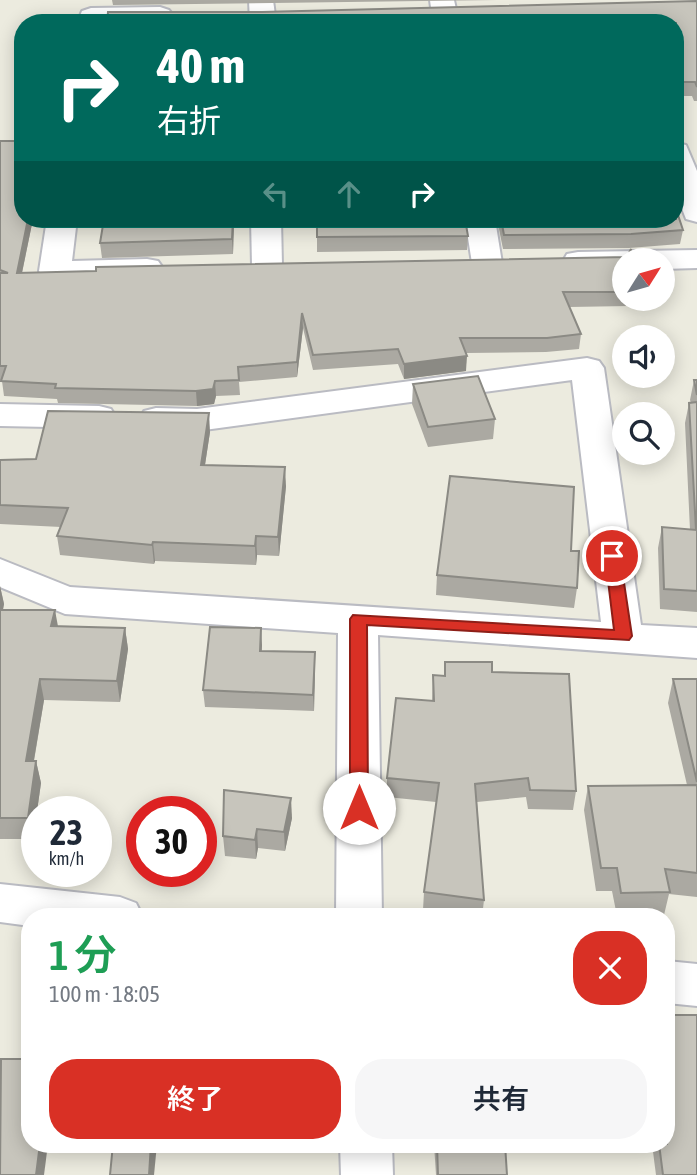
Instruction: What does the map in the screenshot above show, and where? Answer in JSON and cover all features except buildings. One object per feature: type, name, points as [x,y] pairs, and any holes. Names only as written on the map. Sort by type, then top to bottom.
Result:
[{"type":"street","points":[[419,12],[472,11]]},
{"type":"street","points":[[684,175],[697,213]]},
{"type":"street","points":[[61,228],[55,271],[174,267]]},
{"type":"street","points":[[266,228],[267,265]]},
{"type":"street","points":[[484,228],[501,263],[697,259]]},
{"type":"street","points":[[0,415],[197,420],[587,368],[623,636]]},
{"type":"street","points":[[0,572],[65,600],[697,643]]},
{"type":"street","points":[[358,619],[359,908]]},
{"type":"street","points":[[0,902],[48,908]]},
{"type":"street","points":[[675,983],[697,985]]},
{"type":"street","points":[[366,1153],[367,1175]]},
{"type":"route","points":[[359,808],[358,619],[623,636],[612,556]]}]
